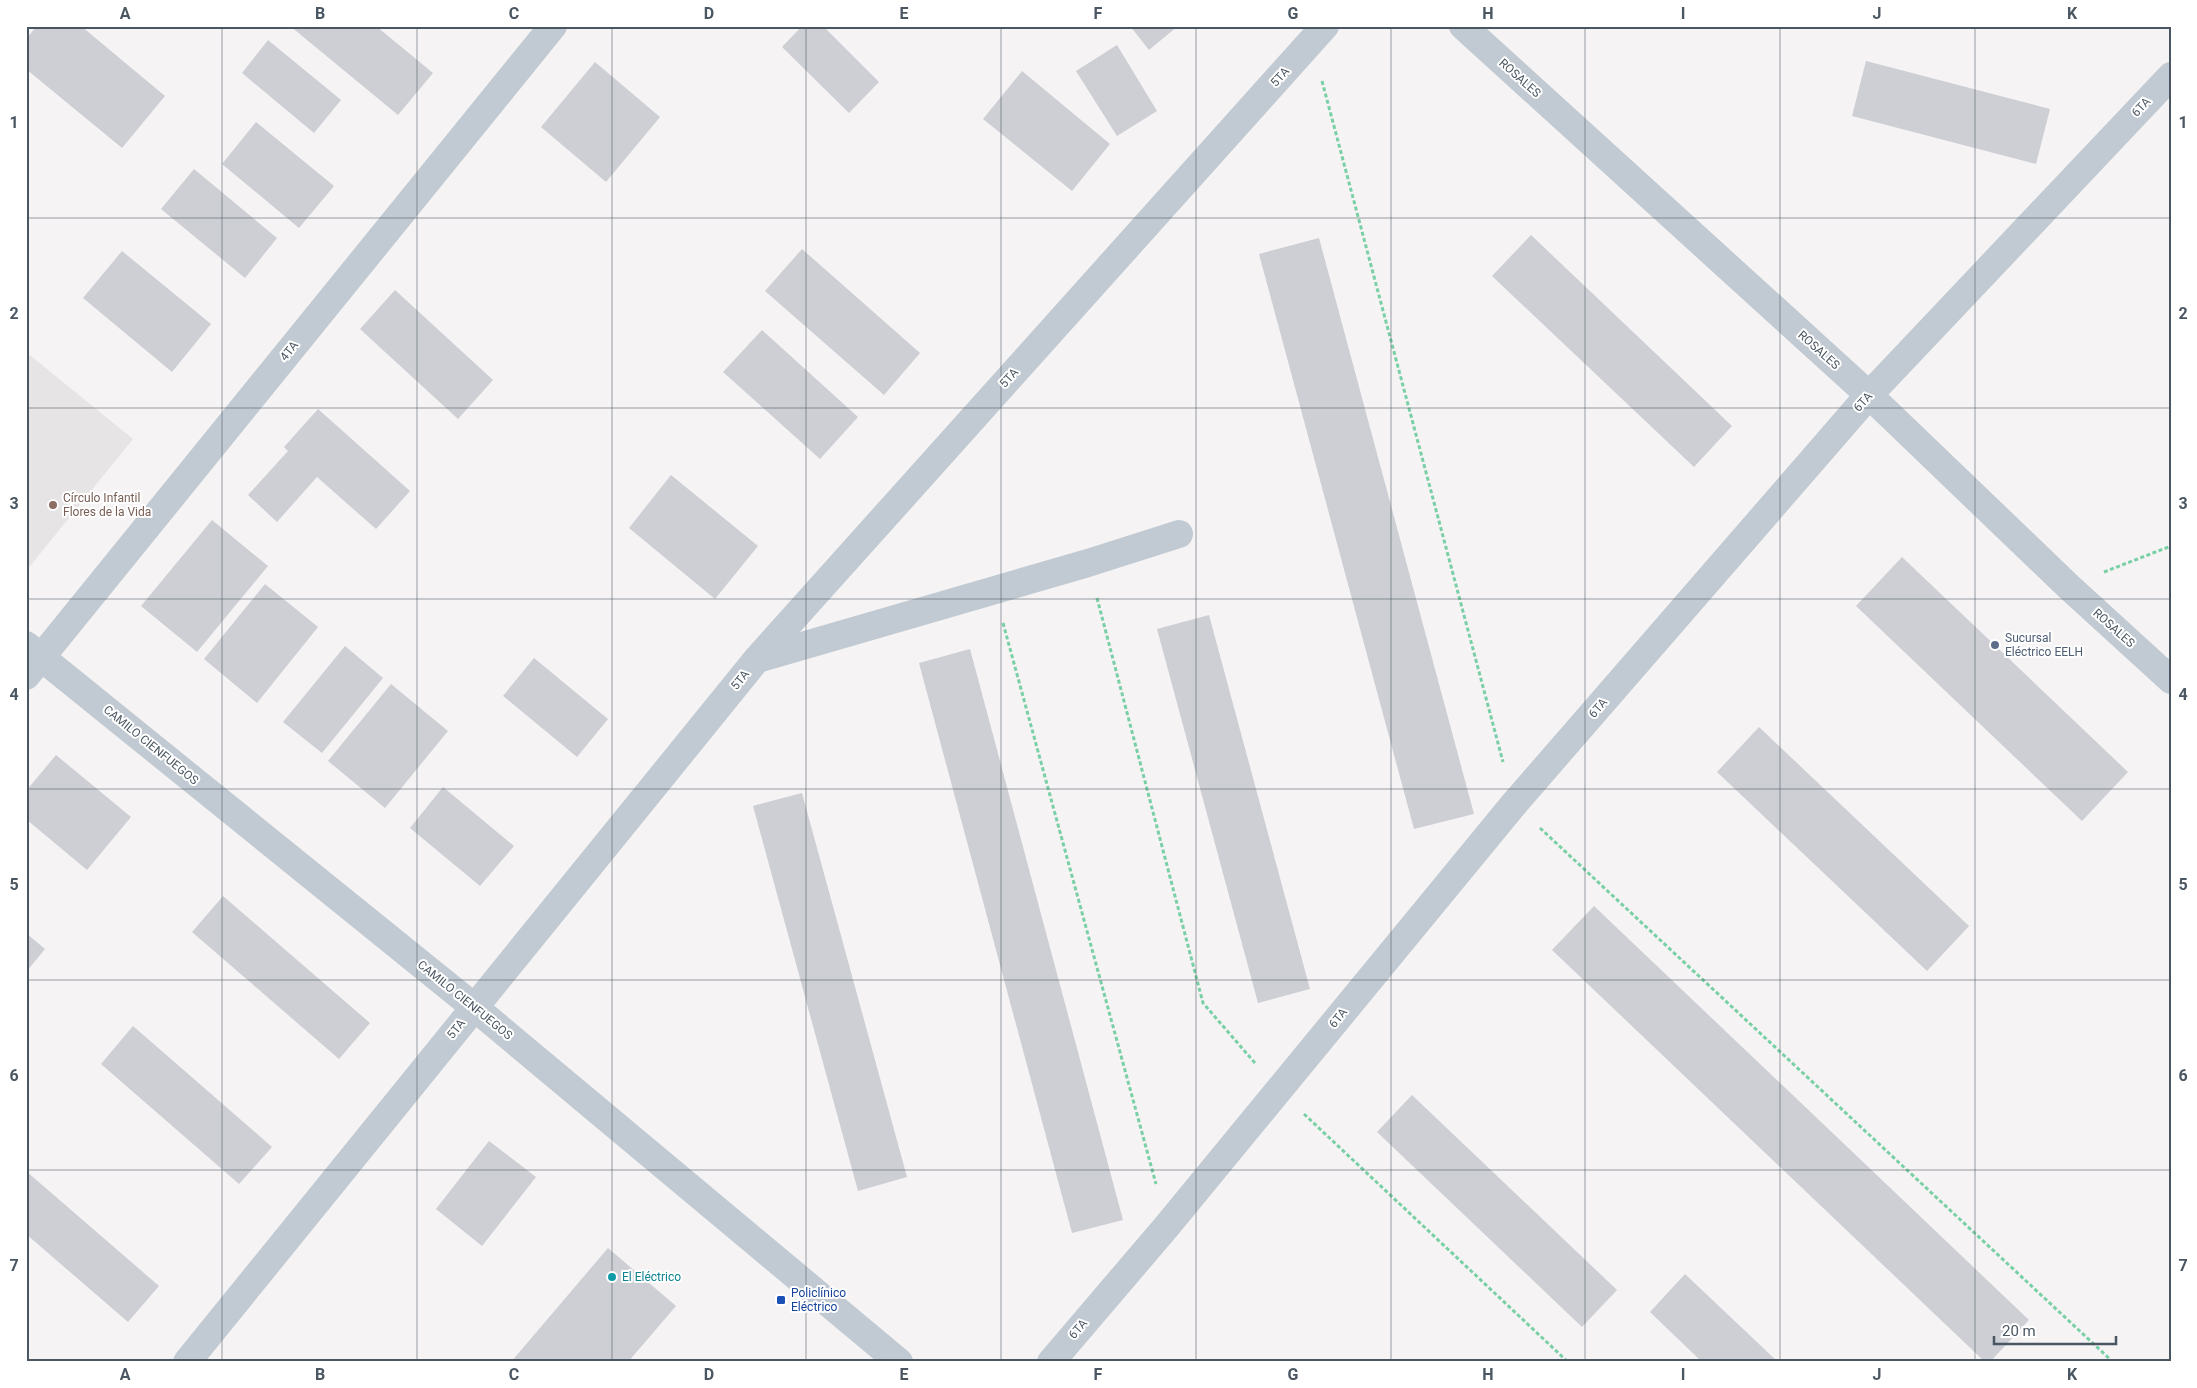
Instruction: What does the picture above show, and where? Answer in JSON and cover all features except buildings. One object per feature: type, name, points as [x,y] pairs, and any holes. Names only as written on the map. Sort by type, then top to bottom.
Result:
[{"type":"street","name":"4TA","points":[[31,659],[553,26]]},
{"type":"street","name":"ROSALES","points":[[1463,26],[1869,395],[2068,586],[2171,680]]},
{"type":"street","name":"5TA","points":[[187,1362],[757,659],[1318,34]]},
{"type":"street","name":"6TA","points":[[1050,1362],[1167,1226],[1514,804],[1869,395],[2171,76]]},
{"type":"street","points":[[757,659],[1088,563],[1178,534]]},
{"type":"street","name":"CAMILO CIENFUEGOS","points":[[31,659],[474,1007],[899,1362]]},
{"type":"path","points":[[1318,34],[1514,804],[2113,1362]]},
{"type":"path","points":[[2068,586],[2171,546]]},
{"type":"path","points":[[1088,563],[1203,1003],[1279,1090],[1568,1362]]},
{"type":"path","points":[[994,590],[1167,1226]]},
{"type":"shaded area","name":"Círculo Infantil Flores de la Vida","points":[[26,352],[133,439],[26,571]]},
{"type":"place","name":"Círculo Infantil Flores de la Vida","points":[[53,505]]},
{"type":"place","name":"Sucursal Eléctrico EELH","points":[[1995,645]]},
{"type":"place","name":"El Eléctrico","points":[[612,1277]]},
{"type":"place","name":"Policlínico Eléctrico","points":[[781,1300]]}]
